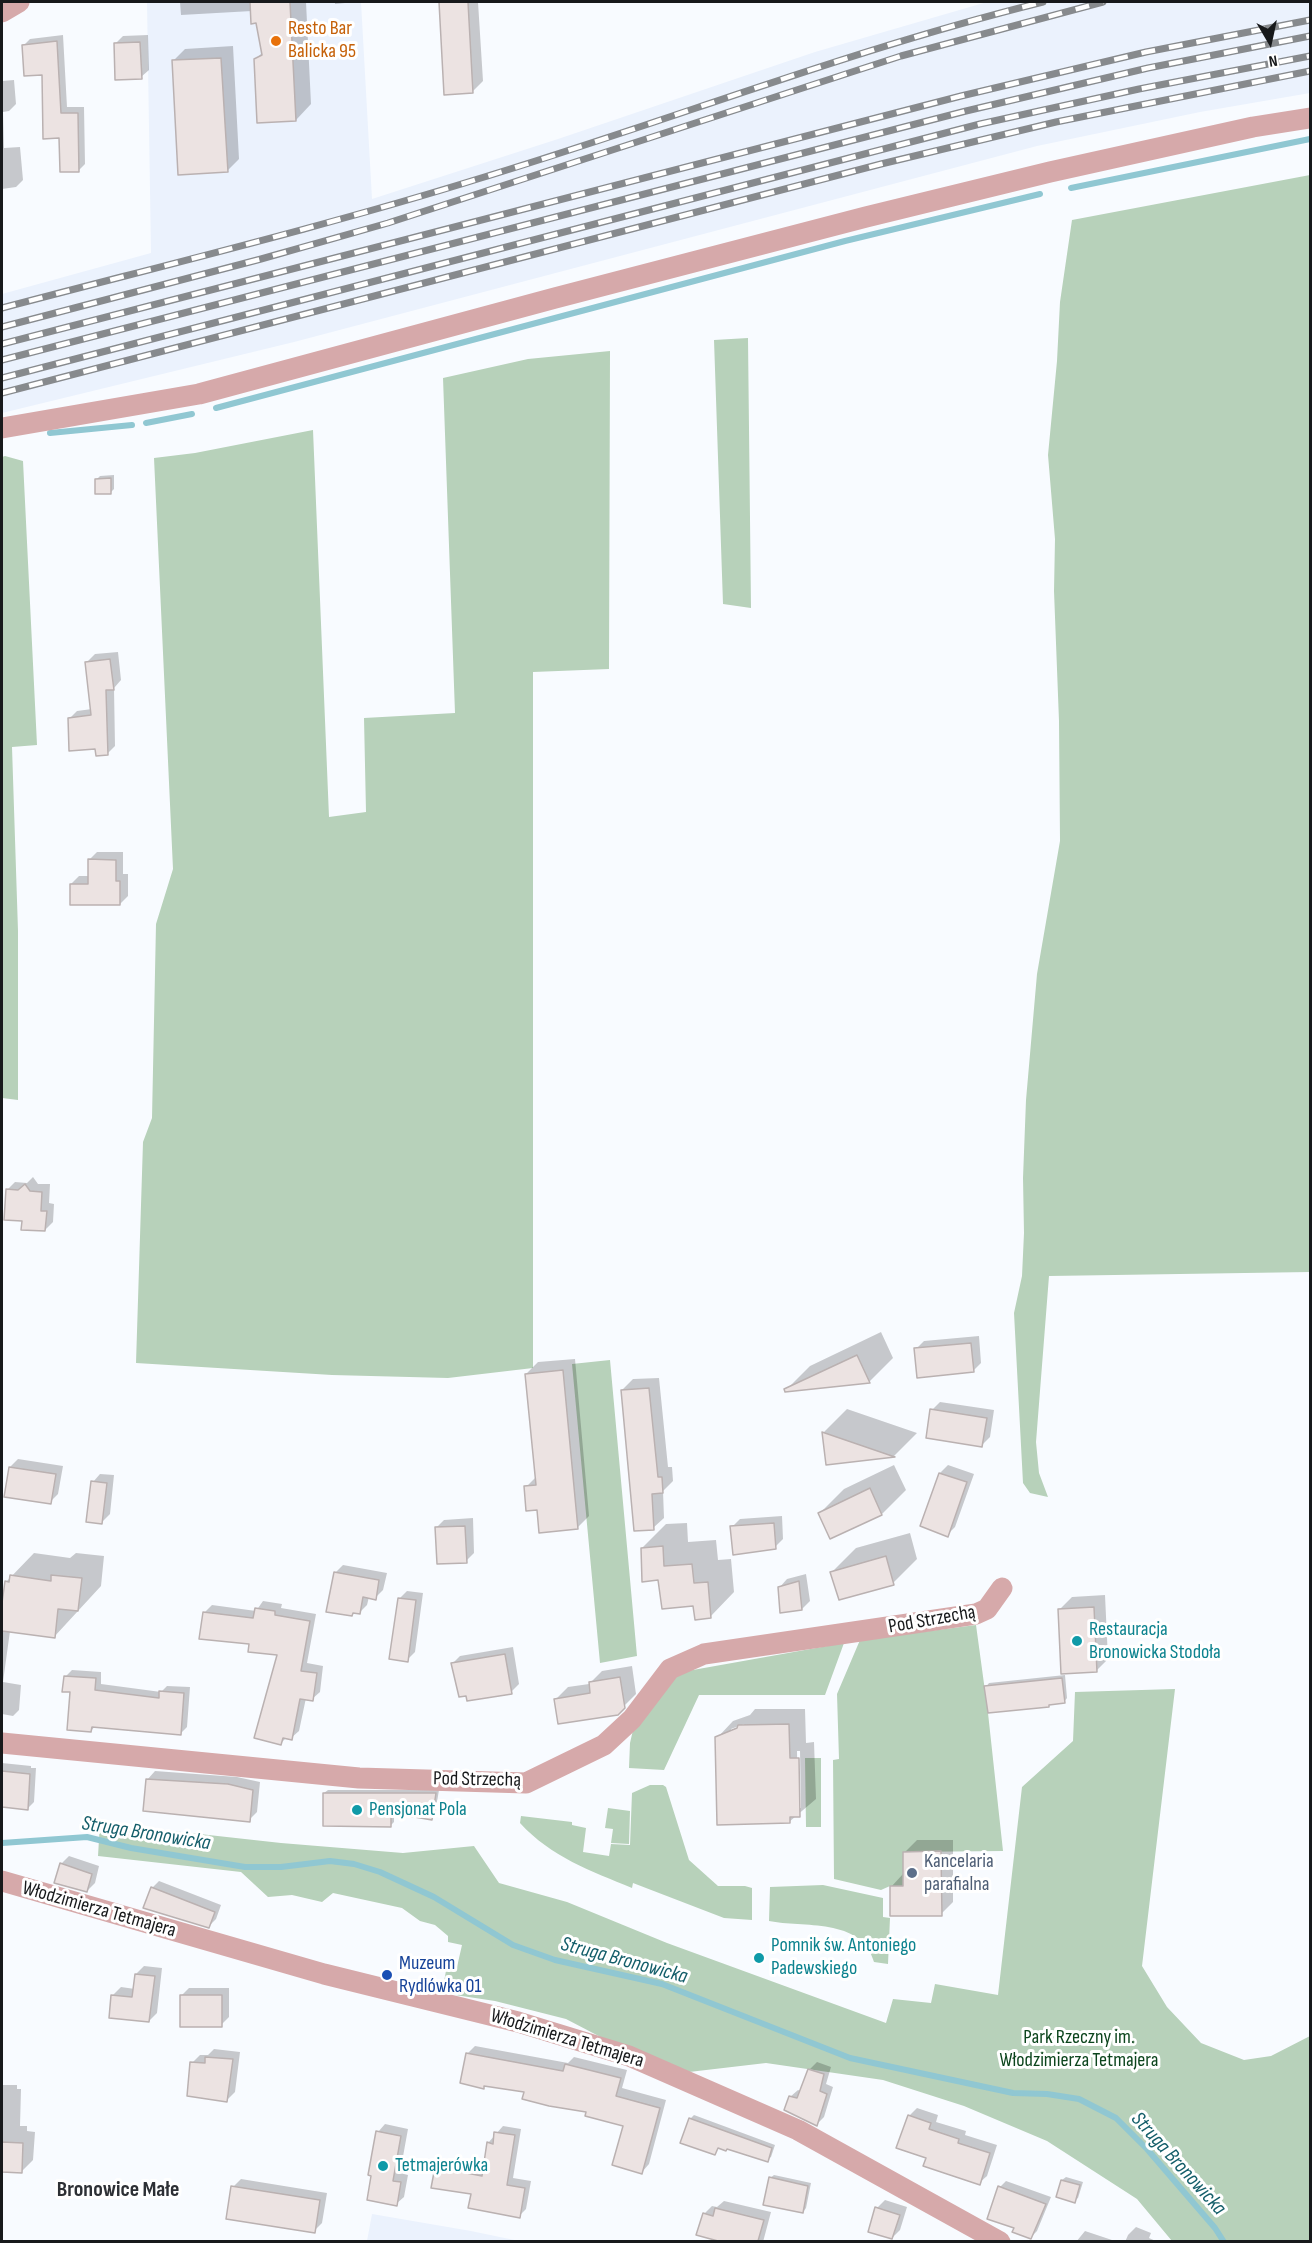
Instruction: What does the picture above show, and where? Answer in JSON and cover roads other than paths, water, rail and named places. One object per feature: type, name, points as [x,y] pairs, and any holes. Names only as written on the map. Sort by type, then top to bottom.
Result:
[{"type":"street","points":[[2,12],[19,2]]},
{"type":"street","points":[[2,428],[200,394],[555,298],[1050,171],[1311,118]]},
{"type":"street","name":"Pod Strzechą","points":[[2,1743],[359,1778],[526,1783],[604,1745],[632,1719],[670,1669],[704,1654],[976,1614],[987,1609],[1002,1588]]},
{"type":"street","name":"Włodzimierza Tetmajera","points":[[2,1881],[324,1974],[518,2022],[629,2056],[798,2130],[1000,2241]]},
{"type":"waterway","points":[[1071,188],[1310,139]]},
{"type":"waterway","points":[[216,408],[845,241],[1040,194]]},
{"type":"waterway","points":[[146,423],[192,414]]},
{"type":"waterway","points":[[50,433],[132,425]]},
{"type":"waterway","name":"Struga Bronowicka","points":[[2,1843],[87,1837],[131,1848],[245,1867],[281,1867],[330,1861],[354,1864],[380,1872],[434,1897],[513,1945],[555,1960],[662,1984],[850,2058],[1013,2093],[1047,2094],[1079,2099],[1116,2118],[1147,2149],[1215,2228],[1224,2242]]},
{"type":"railway","points":[[2,308],[302,230],[422,196],[901,41],[1043,2]]},
{"type":"railway","points":[[2,327],[388,223],[901,56],[1103,2]]},
{"type":"railway","points":[[2,344],[961,96],[1146,52],[1310,20]]},
{"type":"railway","points":[[2,360],[966,111],[1148,68],[1310,36]]},
{"type":"railway","points":[[2,378],[980,124],[1139,89],[1310,56]]},
{"type":"railway","points":[[2,393],[881,164],[1056,122],[1310,71]]},
{"type":"place","name":"Resto Bar Balicka 95","points":[[276,41]]},
{"type":"place","name":"Restauracja Bronowicka Stodoła","points":[[1077,1641]]},
{"type":"place","name":"Pensjonat Pola","points":[[357,1810]]},
{"type":"place","name":"Kancelaria parafialna","points":[[912,1873]]},
{"type":"place","name":"Pomnik św. Antoniego Padewskiego","points":[[759,1958]]},
{"type":"place","name":"Muzeum Rydlówka 01","points":[[387,1975]]},
{"type":"place","name":"Tetmajerówka","points":[[383,2166]]},
{"type":"district","name":"Bronowice Małe","points":[[118,2190]]},
{"type":"park label","name":"Park Rzeczny im. Włodzimierza Tetmajera","points":[[1079,2050]]}]
